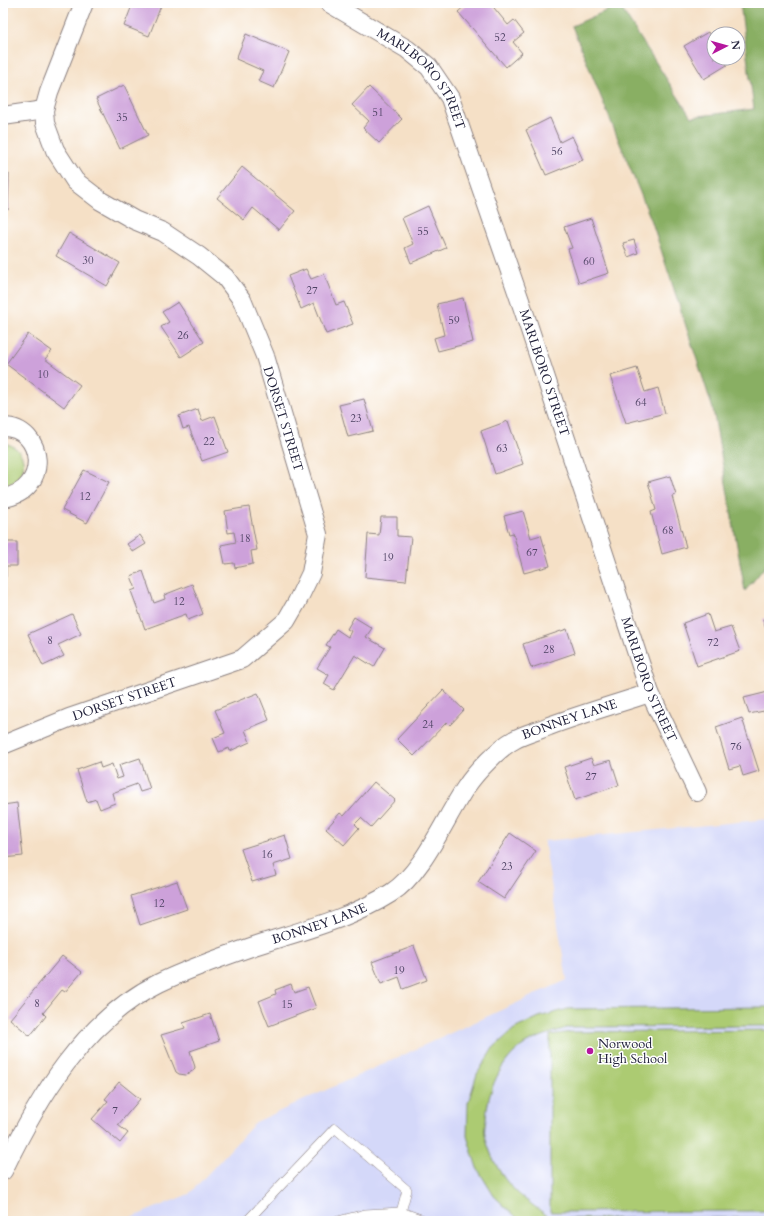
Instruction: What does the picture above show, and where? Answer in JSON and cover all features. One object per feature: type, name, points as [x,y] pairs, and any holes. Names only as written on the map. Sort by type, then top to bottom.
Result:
[{"type":"street","name":"DORSET STREET","points":[[3,745],[69,718],[242,659],[286,621],[311,573],[318,534],[265,356],[242,300],[226,277],[199,256],[163,232],[134,220],[101,201],[75,180],[55,150],[45,123],[44,110],[49,92],[84,3]]},
{"type":"street","name":"MARLBORO STREET","points":[[329,3],[407,49],[429,67],[450,98],[523,309],[650,693],[697,792]]},
{"type":"street","points":[[3,116],[44,110]]},
{"type":"street","points":[[3,427],[19,431],[28,438],[35,449],[37,461],[36,473],[30,484],[22,492],[3,498]]},
{"type":"street","name":"BONNEY LANE","points":[[3,1171],[20,1136],[67,1062],[112,1015],[135,998],[158,983],[189,970],[225,956],[351,914],[393,892],[412,875],[432,845],[467,785],[492,757],[514,740],[573,718],[650,693]]},
{"type":"lane","points":[[247,1221],[335,1128],[407,1190],[401,1212]]},
{"type":"lane","points":[[338,1221],[365,1214],[401,1212],[426,1221]]},
{"type":"shaded area","name":"Norwood High School","points":[[769,819],[769,1221],[123,1221],[189,1194],[256,1122],[567,980],[544,841]]},
{"type":"green space","points":[[740,3],[769,3],[769,562],[745,591],[713,409],[652,222],[572,26],[619,5],[691,117],[754,109],[746,48],[746,26],[743,26]]},
{"type":"green space","points":[[3,443],[12,446],[19,451],[24,465],[18,479],[12,483],[3,485]]},
{"type":"green space","points":[[769,1007],[769,1026],[570,1027],[547,1034],[525,1044],[508,1059],[502,1068],[496,1078],[489,1099],[485,1132],[491,1155],[505,1179],[524,1198],[552,1219],[769,1218],[769,1221],[523,1221],[515,1216],[494,1196],[477,1168],[467,1136],[468,1103],[477,1074],[493,1048],[514,1029],[539,1017],[568,1009]]},
{"type":"green space","points":[[769,1030],[769,1211],[550,1212],[550,1035],[571,1032]]},
{"type":"building","points":[[133,3],[162,3],[149,36],[124,26]]},
{"type":"building","points":[[468,3],[490,3],[508,25],[514,20],[524,33],[513,42],[522,53],[506,67],[458,12]]},
{"type":"building","points":[[706,33],[706,66],[725,66],[704,79],[684,46]]},
{"type":"building","points":[[246,34],[289,52],[274,88],[258,81],[263,71],[236,59]]},
{"type":"building","points":[[124,85],[148,135],[120,149],[96,99]]},
{"type":"building","points":[[369,87],[402,119],[379,143],[363,128],[369,121],[352,105]]},
{"type":"building","points":[[550,118],[560,142],[572,136],[583,160],[546,175],[526,130]]},
{"type":"building","points":[[242,167],[295,211],[279,230],[253,208],[244,220],[217,198]]},
{"type":"building","points":[[3,174],[9,174],[8,210],[3,210]]},
{"type":"building","points":[[428,206],[446,248],[411,263],[405,248],[413,244],[402,218]]},
{"type":"building","points":[[591,218],[609,273],[579,283],[568,249],[572,248],[564,227]]},
{"type":"building","points":[[69,233],[120,263],[107,286],[56,256]]},
{"type":"building","points":[[634,240],[638,253],[628,257],[623,243]]},
{"type":"building","points":[[306,269],[311,279],[324,274],[336,305],[344,302],[353,324],[326,334],[314,303],[301,309],[288,276]]},
{"type":"building","points":[[463,298],[473,342],[438,351],[434,338],[444,335],[437,304]]},
{"type":"building","points":[[178,302],[204,342],[181,357],[161,327],[169,322],[162,312]]},
{"type":"building","points":[[28,334],[52,351],[45,359],[80,385],[64,407],[6,364]]},
{"type":"building","points":[[637,368],[645,392],[658,388],[665,413],[626,423],[610,376]]},
{"type":"building","points":[[364,399],[373,431],[348,437],[339,405]]},
{"type":"building","points":[[198,409],[202,421],[215,416],[228,452],[202,461],[189,427],[183,429],[179,416]]},
{"type":"building","points":[[508,421],[523,464],[495,474],[481,431]]},
{"type":"building","points":[[84,470],[109,482],[87,523],[62,510]]},
{"type":"building","points":[[670,476],[676,495],[672,496],[686,547],[662,554],[651,512],[656,510],[648,482]]},
{"type":"building","points":[[249,507],[257,550],[251,551],[253,564],[235,568],[234,563],[225,564],[221,545],[236,542],[234,532],[228,533],[225,511]]},
{"type":"building","points":[[523,511],[531,538],[541,535],[550,566],[524,573],[513,533],[509,534],[504,516]]},
{"type":"building","points":[[381,517],[397,517],[397,536],[411,537],[406,581],[365,577],[368,534],[379,535]]},
{"type":"building","points":[[140,535],[146,544],[133,552],[127,544]]},
{"type":"building","points":[[3,542],[17,542],[17,566],[6,566],[6,577],[3,577]]},
{"type":"building","points":[[143,571],[154,603],[165,599],[164,595],[192,584],[203,614],[188,620],[186,614],[145,629],[131,591],[136,589],[131,576]]},
{"type":"building","points":[[72,614],[81,634],[58,645],[64,656],[43,666],[28,634]]},
{"type":"building","points":[[708,614],[714,632],[731,627],[740,651],[697,666],[683,623]]},
{"type":"building","points":[[354,617],[372,628],[366,637],[385,648],[374,667],[355,655],[334,690],[324,684],[329,675],[317,668],[330,647],[326,645],[336,629],[348,637],[351,631],[347,629]]},
{"type":"building","points":[[769,618],[769,630],[766,630],[763,619]]},
{"type":"building","points":[[567,629],[575,653],[531,668],[523,644]]},
{"type":"building","points":[[443,690],[464,710],[450,725],[447,722],[414,756],[397,739]]},
{"type":"building","points":[[768,692],[769,710],[749,714],[744,698]]},
{"type":"building","points":[[258,693],[269,720],[245,730],[250,742],[230,751],[229,748],[219,752],[213,738],[225,733],[215,710]]},
{"type":"building","points":[[742,718],[759,771],[743,776],[740,766],[729,769],[716,727]]},
{"type":"building","points":[[140,758],[150,789],[140,792],[137,784],[112,793],[115,803],[100,809],[96,799],[87,802],[77,770],[99,762],[101,768],[112,764],[117,779],[123,777],[119,765]]},
{"type":"building","points":[[591,758],[594,765],[611,760],[619,785],[575,800],[564,767]]},
{"type":"building","points":[[374,782],[395,800],[371,827],[361,818],[355,824],[359,828],[344,845],[326,829],[340,813],[344,816]]},
{"type":"building","points":[[17,803],[23,856],[3,858],[3,805]]},
{"type":"building","points":[[510,833],[536,851],[504,899],[478,882]]},
{"type":"building","points":[[285,835],[292,859],[273,865],[276,875],[252,882],[241,849]]},
{"type":"building","points":[[177,881],[187,909],[140,925],[131,896]]},
{"type":"building","points":[[414,946],[427,980],[403,989],[399,977],[381,984],[372,962]]},
{"type":"building","points":[[62,956],[82,972],[65,992],[62,990],[43,1013],[46,1016],[30,1036],[10,1019]]},
{"type":"building","points":[[291,984],[294,992],[308,987],[316,1008],[269,1026],[259,1001],[276,994],[275,990]]},
{"type":"building","points":[[210,1014],[219,1041],[190,1051],[195,1067],[194,1070],[186,1075],[179,1074],[176,1072],[161,1035],[185,1028],[183,1023]]},
{"type":"building","points":[[119,1082],[140,1099],[118,1125],[128,1133],[120,1143],[92,1119],[108,1101],[105,1099]]},
{"type":"place","name":"Norwood High School","points":[[590,1051]]}]
